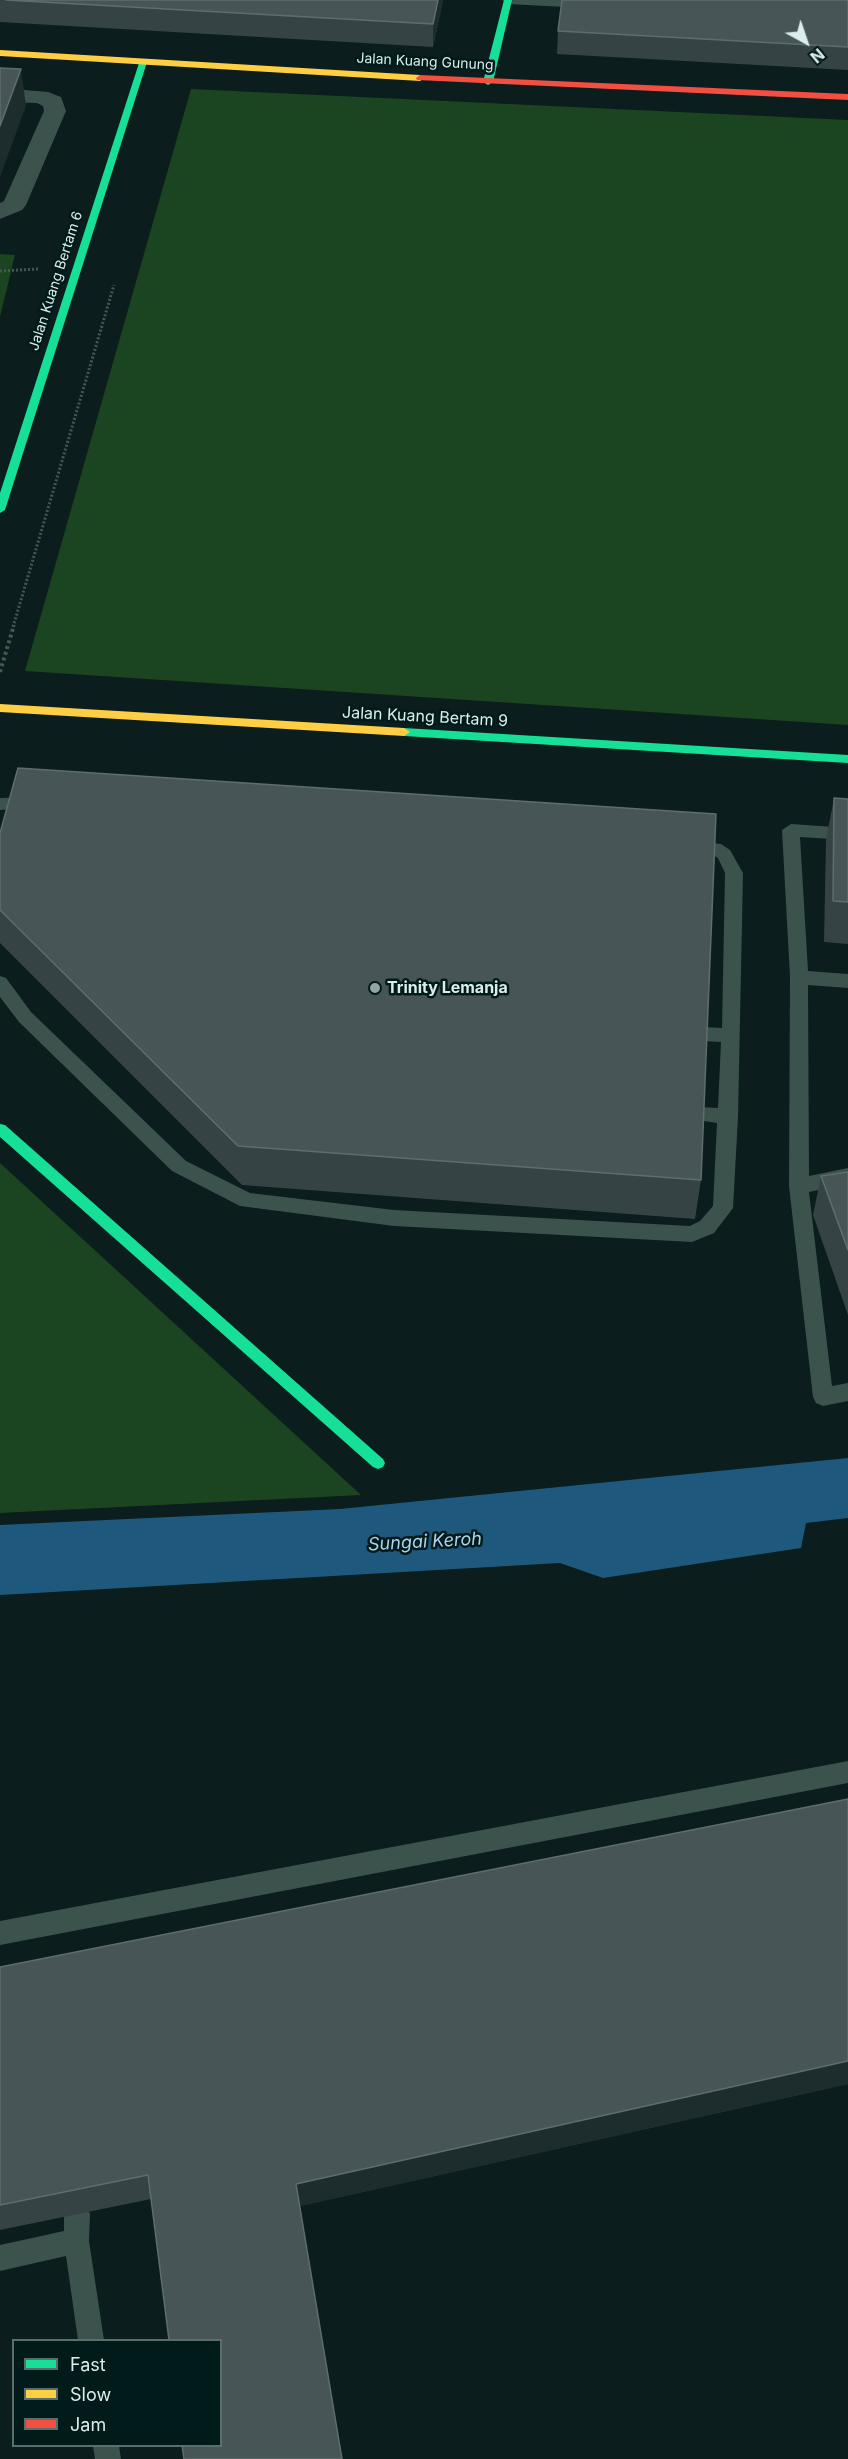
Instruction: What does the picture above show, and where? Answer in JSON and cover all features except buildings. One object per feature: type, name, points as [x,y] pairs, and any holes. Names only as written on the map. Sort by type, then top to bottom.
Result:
[{"type":"street","points":[[488,82],[508,0]]},
{"type":"street","name":"Jalan Kuang Gunung","points":[[0,53],[488,82],[848,97]]},
{"type":"street","name":"Jalan Kuang Bertam 6","points":[[0,510],[143,62]]},
{"type":"street","points":[[0,95],[40,97],[53,102],[55,111],[14,205],[0,212]]},
{"type":"street","name":"Jalan Kuang Bertam 9","points":[[0,708],[848,759]]},
{"type":"street","points":[[0,1129],[378,1463]]},
{"type":"lane","points":[[508,0],[602,5]]},
{"type":"lane","points":[[4,824],[5,803],[53,803]]},
{"type":"lane","points":[[848,834],[791,830],[799,977],[799,1186],[823,1397],[848,1392]]},
{"type":"lane","points":[[0,983],[25,1017],[179,1166],[247,1200],[394,1218],[692,1234],[707,1227],[723,1208],[729,1117],[734,873],[724,854],[715,848],[669,845]]},
{"type":"lane","points":[[799,977],[848,981]]},
{"type":"lane","points":[[703,1034],[731,1035]]},
{"type":"lane","points":[[699,1114],[729,1117]]},
{"type":"lane","points":[[799,1186],[848,1176]]},
{"type":"lane","points":[[0,1934],[848,1772]]},
{"type":"lane","points":[[77,2214],[76,2241],[91,2339]]},
{"type":"lane","points":[[0,2258],[76,2241]]},
{"type":"path","points":[[0,673],[115,284]]},
{"type":"green space","points":[[191,89],[848,120],[848,725],[25,671]]},
{"type":"green space","points":[[0,254],[15,255],[0,317]]},
{"type":"green space","points":[[0,1163],[361,1495],[0,1513]]},
{"type":"water","name":"Sungai Keroh","points":[[848,1458],[848,1518],[806,1523],[801,1548],[603,1578],[560,1563],[0,1595],[0,1525],[340,1509]]},
{"type":"traffic: fast","points":[[488,82],[508,0]]},
{"type":"traffic: fast","points":[[0,510],[143,62]]},
{"type":"traffic: fast","points":[[404,732],[848,759]]},
{"type":"traffic: fast","points":[[0,1129],[378,1463]]},
{"type":"traffic: slow","points":[[0,53],[420,78]]},
{"type":"traffic: slow","points":[[0,708],[404,732]]},
{"type":"traffic: jam","points":[[420,78],[848,97]]},
{"type":"place","name":"Trinity Lemanja","points":[[375,988]]}]
